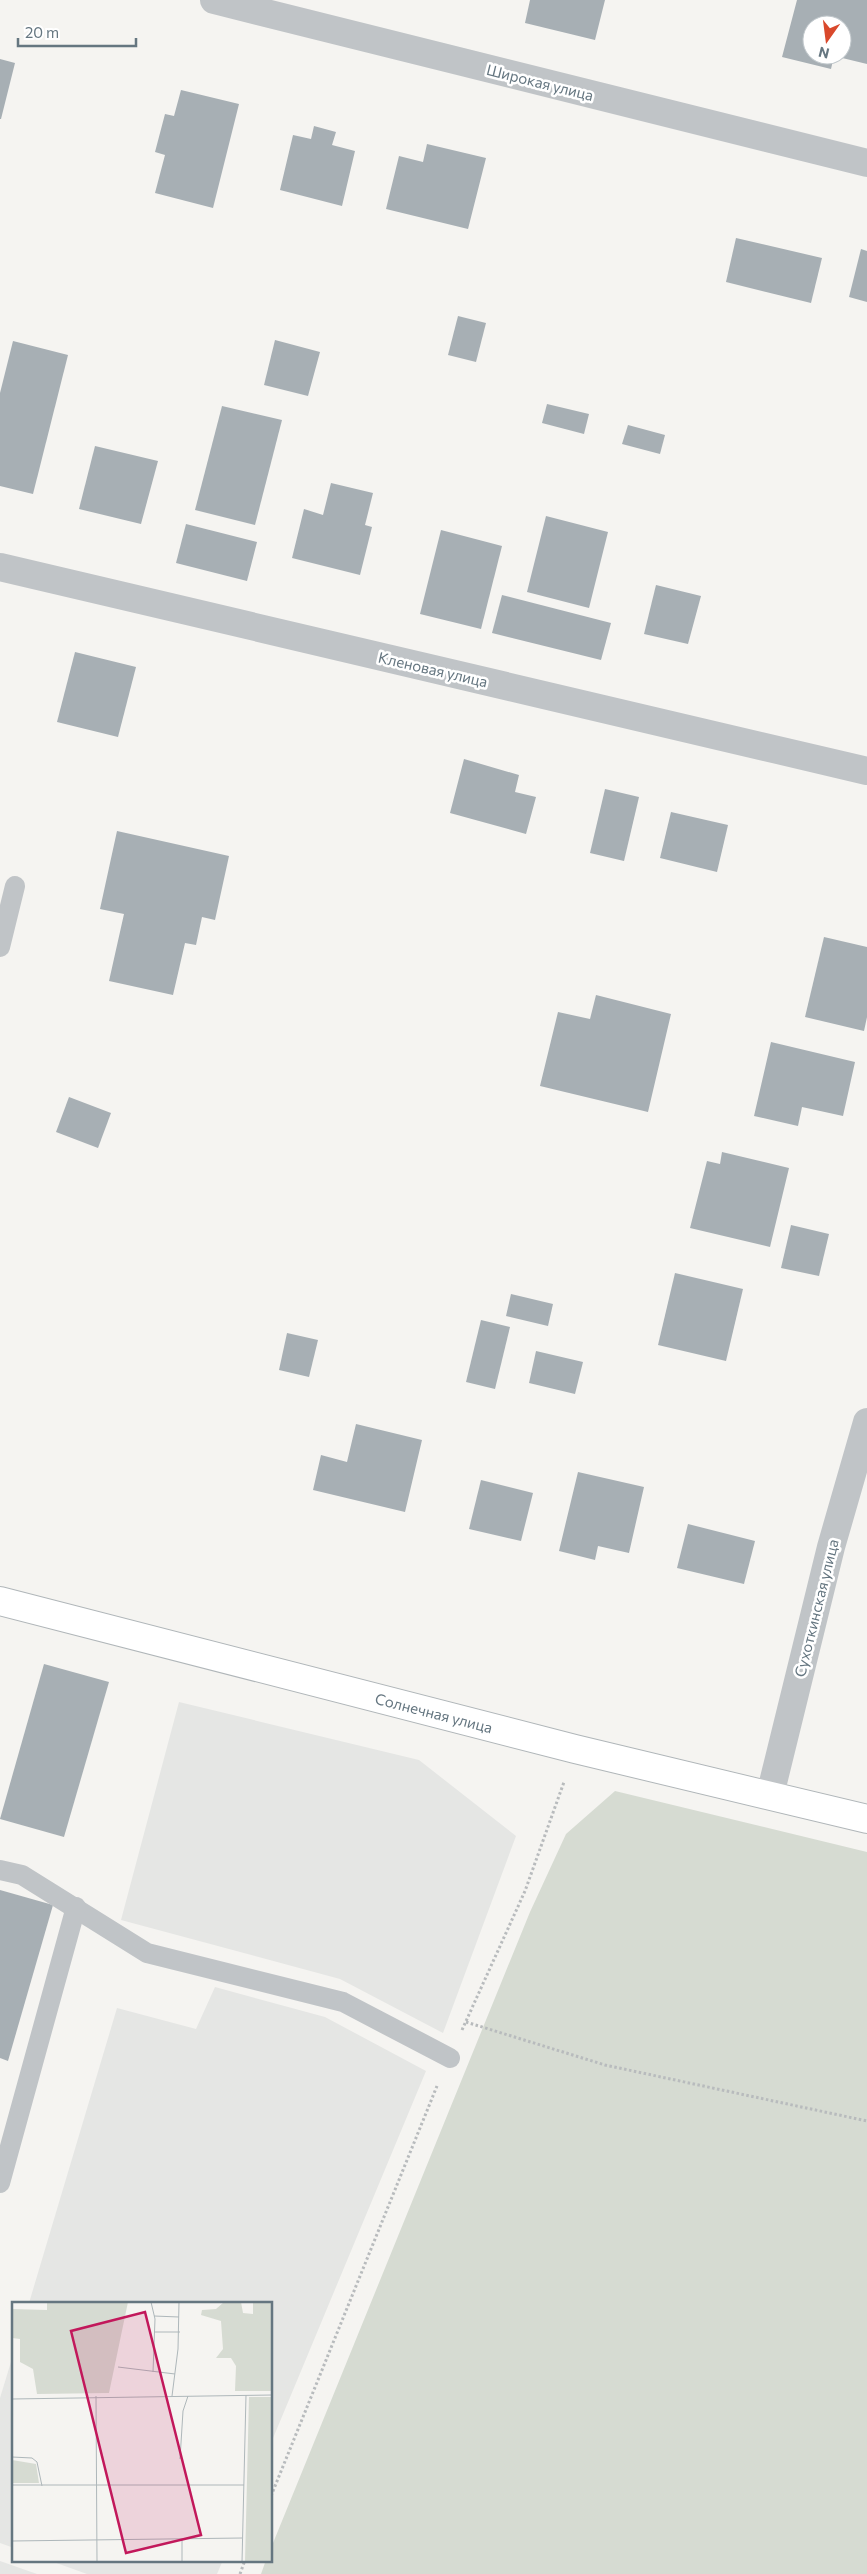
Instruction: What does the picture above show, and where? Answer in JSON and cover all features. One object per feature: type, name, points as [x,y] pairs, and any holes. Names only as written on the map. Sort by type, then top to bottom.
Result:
[{"type":"street","name":"Широкая улица","points":[[214,0],[867,163]]},
{"type":"street","name":"Кленовая улица","points":[[0,566],[867,771]]},
{"type":"street","name":"Сухоткинская улица","points":[[770,1795],[830,1547],[867,1422]]},
{"type":"street","name":"Солнечная улица","points":[[0,1601],[575,1748],[867,1819]]},
{"type":"lane","points":[[0,947],[14,886]]},
{"type":"lane","points":[[0,1870],[22,1875],[147,1953],[343,2002],[450,2058]]},
{"type":"lane","points":[[0,2183],[76,1907]]},
{"type":"path","points":[[272,2493],[421,2120],[525,1891],[575,1748]]},
{"type":"path","points":[[466,2022],[605,2066],[867,2121]]},
{"type":"path","points":[[240,2574],[244,2562]]},
{"type":"shaded area","points":[[179,1702],[419,1760],[516,1836],[443,2033],[340,1979],[121,1920]]},
{"type":"shaded area","points":[[615,1791],[867,1852],[867,2574],[261,2574],[265,2562],[272,2562],[272,2546],[530,1912],[566,1834]]},
{"type":"shaded area","points":[[215,1987],[325,2017],[426,2071],[272,2441],[272,2302],[29,2302],[117,2008],[196,2029]]},
{"type":"shaded area","points":[[12,2359],[12,2547],[0,2543],[0,2398]]},
{"type":"shaded area","points":[[0,2561],[37,2574],[0,2574]]},
{"type":"shaded area","points":[[54,2562],[222,2562],[217,2574],[87,2574]]},
{"type":"building","points":[[530,0],[605,0],[595,40],[525,23]]},
{"type":"building","points":[[797,0],[867,0],[867,64],[852,60],[852,15],[802,15],[802,62],[782,57]]},
{"type":"building","points":[[0,59],[15,63],[1,119],[0,119]]},
{"type":"building","points":[[815,65],[832,65],[831,69]]},
{"type":"building","points":[[181,90],[239,104],[213,208],[155,193],[165,155],[155,152],[165,114],[174,116]]},
{"type":"building","points":[[314,126],[336,132],[332,145],[355,151],[342,206],[280,190],[293,135],[311,139]]},
{"type":"building","points":[[427,144],[486,158],[468,229],[386,209],[399,156],[423,162]]},
{"type":"building","points":[[736,238],[822,258],[811,303],[726,282]]},
{"type":"building","points":[[861,249],[867,251],[867,302],[849,297]]},
{"type":"building","points":[[458,316],[486,323],[476,362],[448,355]]},
{"type":"building","points":[[275,340],[320,352],[308,396],[264,385]]},
{"type":"building","points":[[13,341],[68,355],[33,494],[0,486],[0,393]]},
{"type":"building","points":[[547,404],[589,414],[584,434],[542,423]]},
{"type":"building","points":[[222,406],[282,420],[255,525],[195,510]]},
{"type":"building","points":[[628,425],[665,435],[660,454],[622,444]]},
{"type":"building","points":[[95,446],[158,461],[141,524],[79,509]]},
{"type":"building","points":[[331,483],[373,493],[365,525],[372,527],[360,575],[292,558],[304,509],[323,515]]},
{"type":"building","points":[[546,516],[608,532],[589,608],[527,592]]},
{"type":"building","points":[[186,524],[257,542],[247,581],[176,563]]},
{"type":"building","points":[[441,530],[502,546],[481,629],[420,614]]},
{"type":"building","points":[[656,585],[701,596],[688,644],[644,634]]},
{"type":"building","points":[[502,595],[611,623],[601,660],[492,633]]},
{"type":"building","points":[[75,652],[136,667],[118,737],[57,722]]},
{"type":"building","points":[[464,759],[519,775],[515,792],[536,797],[526,834],[450,813]]},
{"type":"building","points":[[605,789],[639,797],[624,861],[590,853]]},
{"type":"building","points":[[671,812],[728,825],[717,872],[660,858]]},
{"type":"building","points":[[117,831],[229,856],[215,920],[202,917],[196,945],[185,943],[173,995],[109,981],[124,914],[100,909]]},
{"type":"building","points":[[824,937],[867,947],[867,1017],[864,1031],[805,1017]]},
{"type":"building","points":[[596,995],[671,1014],[648,1112],[540,1086],[558,1012],[590,1019]]},
{"type":"building","points":[[771,1042],[855,1062],[843,1116],[802,1107],[798,1126],[754,1116]]},
{"type":"building","points":[[69,1097],[111,1113],[98,1148],[56,1132]]},
{"type":"building","points":[[722,1152],[789,1168],[770,1247],[690,1228],[707,1161],[720,1164]]},
{"type":"building","points":[[791,1225],[829,1234],[819,1276],[781,1268]]},
{"type":"building","points":[[675,1273],[743,1289],[726,1361],[658,1345]]},
{"type":"building","points":[[511,1294],[553,1304],[548,1326],[506,1316]]},
{"type":"building","points":[[481,1320],[510,1327],[495,1389],[466,1382]]},
{"type":"building","points":[[287,1333],[318,1340],[309,1377],[279,1370]]},
{"type":"building","points":[[536,1351],[583,1362],[575,1394],[529,1383]]},
{"type":"building","points":[[356,1424],[422,1440],[405,1512],[313,1490],[321,1455],[347,1462]]},
{"type":"building","points":[[578,1472],[644,1487],[629,1553],[598,1546],[595,1560],[559,1551]]},
{"type":"building","points":[[481,1480],[533,1493],[521,1541],[469,1529]]},
{"type":"building","points":[[688,1524],[755,1541],[744,1584],[677,1568]]},
{"type":"building","points":[[44,1664],[109,1682],[64,1837],[0,1819]]},
{"type":"building","points":[[0,1890],[53,1905],[8,2061],[0,2058]]}]
